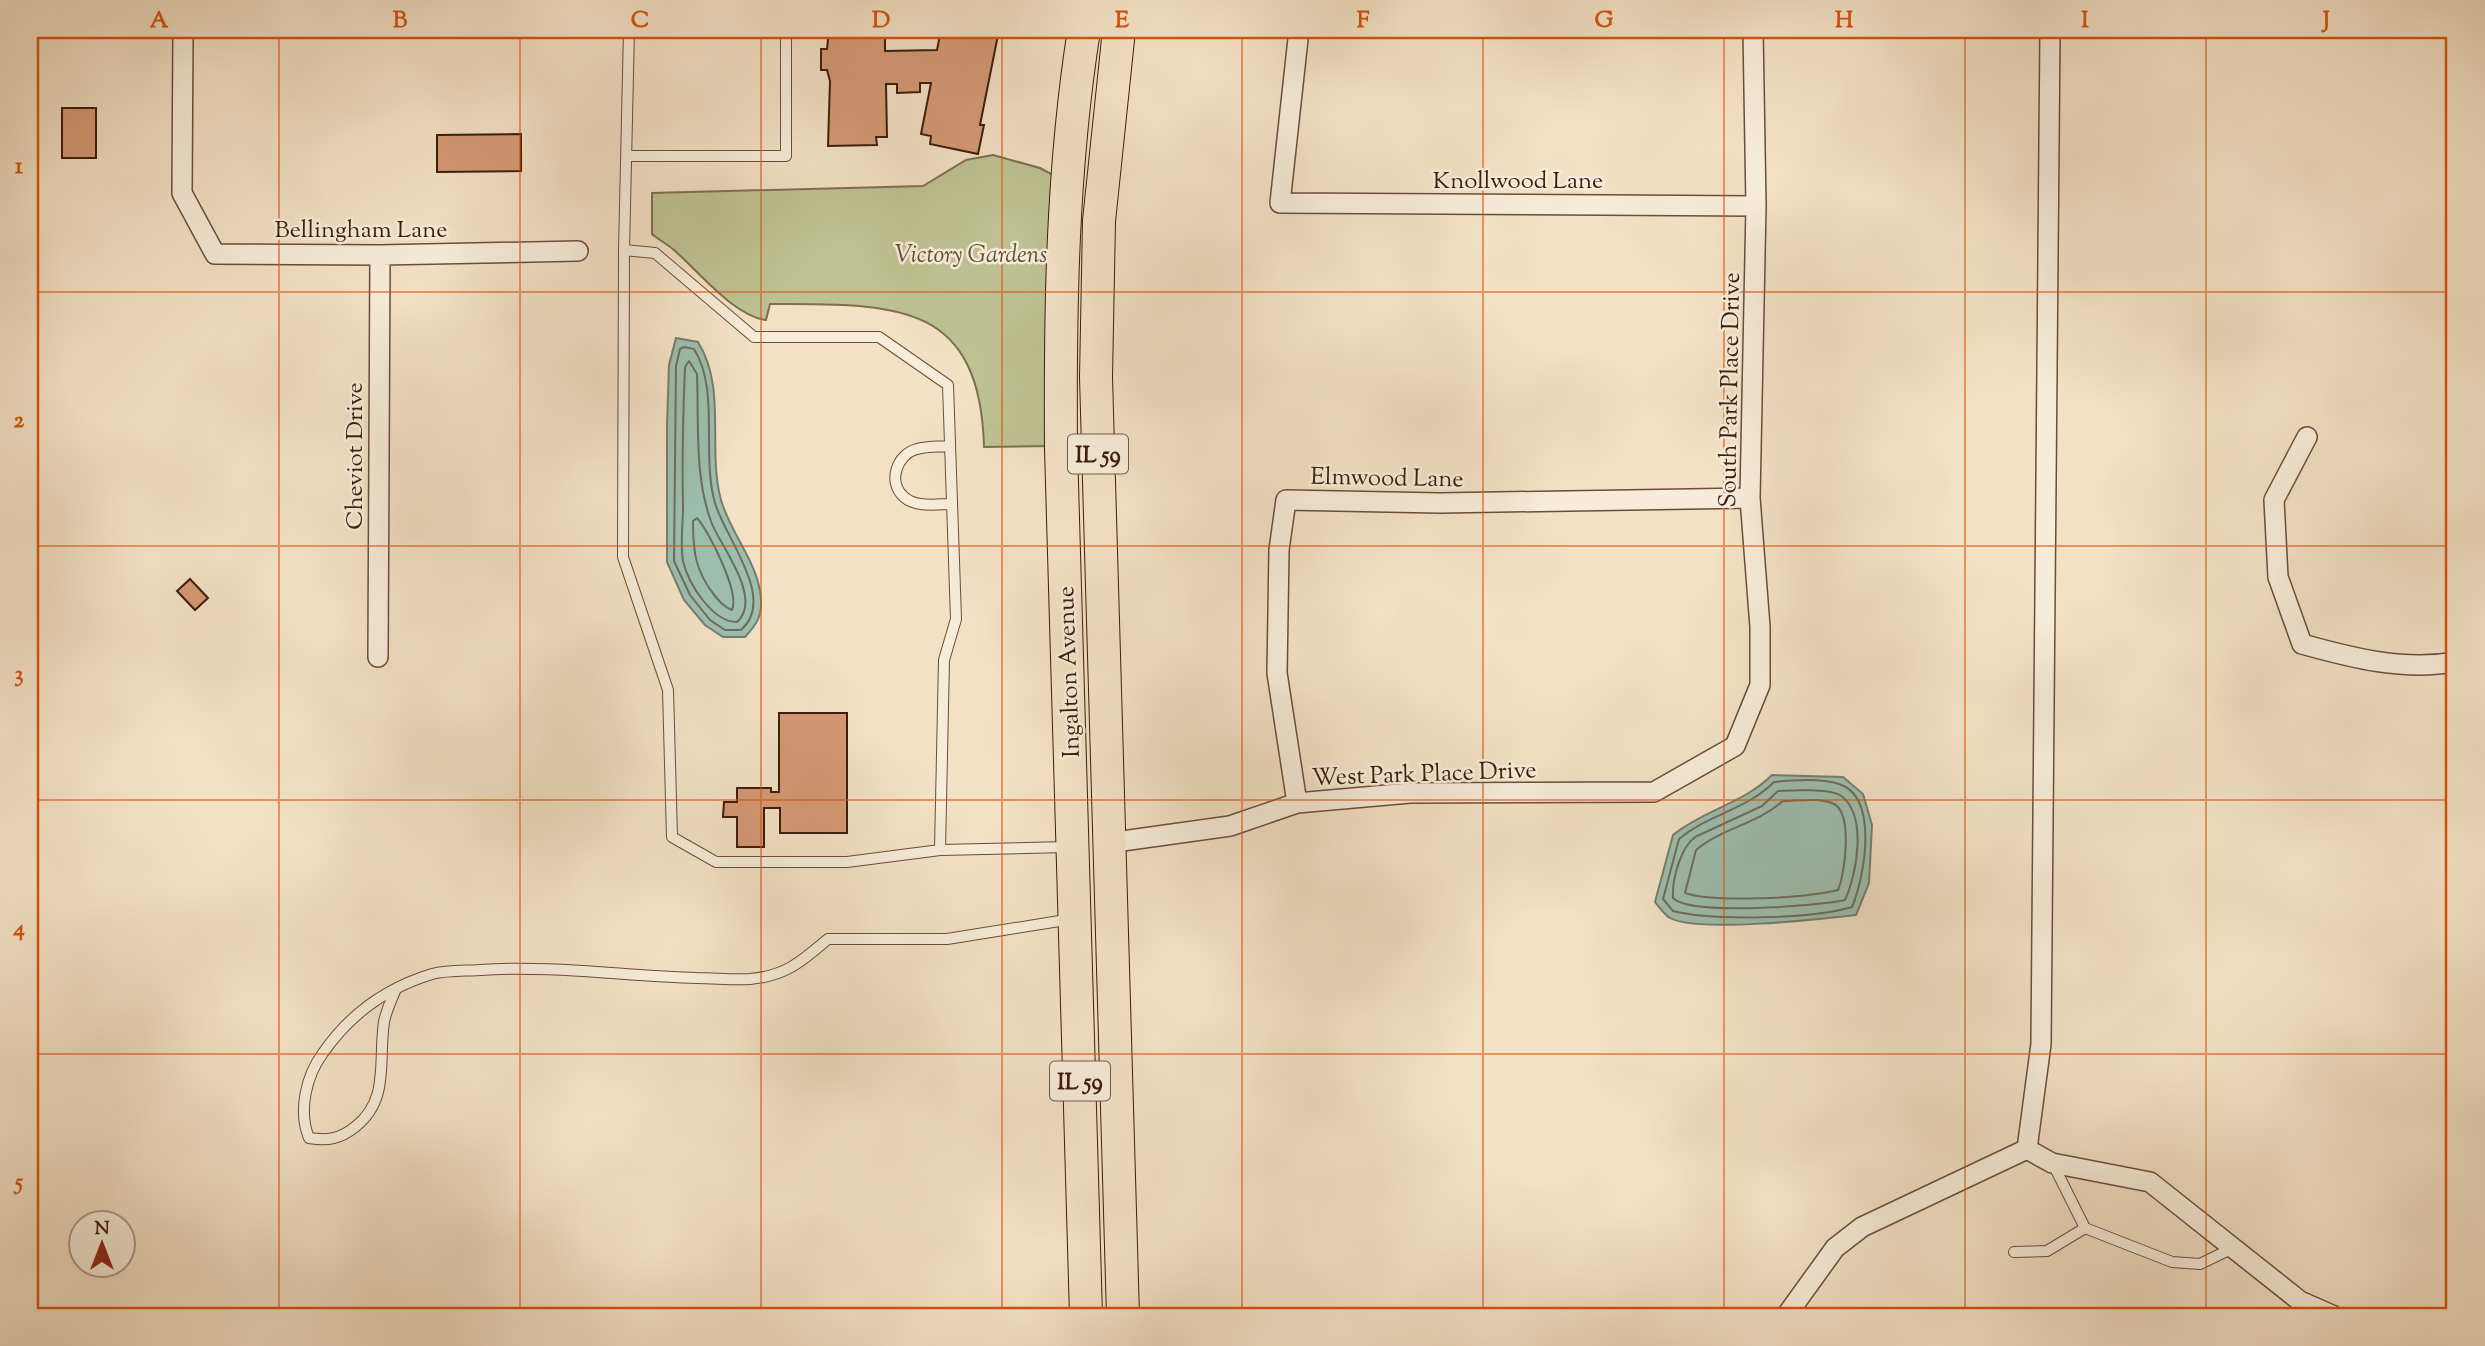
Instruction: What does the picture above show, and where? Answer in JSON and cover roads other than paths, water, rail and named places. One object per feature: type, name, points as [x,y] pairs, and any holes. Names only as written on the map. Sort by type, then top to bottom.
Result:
[{"type":"main road","name":"Ingalton Avenue","points":[[1084,30],[1069,150],[1060,305],[1061,449],[1086,1316]]},
{"type":"main road","name":"Ingalton Avenue","points":[[1119,30],[1104,154],[1096,289],[1122,1316]]},
{"type":"main road","points":[[1073,846],[1108,843]]},
{"type":"street","name":"Bellingham Lane","points":[[183,30],[181,193],[215,254],[380,256],[578,251]]},
{"type":"street","name":"Knollwood Lane","points":[[1299,30],[1280,203],[1756,206]]},
{"type":"street","name":"South Park Place Drive","points":[[1735,746],[1759,685],[1760,627],[1750,498],[1756,206],[1753,30]]},
{"type":"street","points":[[2027,1149],[2041,1044],[2050,30]]},
{"type":"street","name":"Cheviot Drive","points":[[378,657],[380,256]]},
{"type":"street","points":[[2307,437],[2274,500],[2278,577],[2302,645],[2357,660],[2433,666],[2455,662]]},
{"type":"street","name":"Elmwood Lane","points":[[1297,803],[1277,673],[1279,550],[1286,500],[1440,503],[1750,498]]},
{"type":"street","name":"West Park Place Drive","points":[[1108,843],[1230,825],[1297,803],[1410,793],[1654,792],[1735,746]]},
{"type":"street","points":[[2027,1149],[2052,1163],[2150,1182],[2300,1301],[2334,1316]]},
{"type":"street","points":[[1786,1316],[1835,1248],[1862,1227],[2027,1149]]},
{"type":"lane","points":[[629,30],[624,250],[623,557],[668,690],[672,837],[716,862],[847,862],[940,850],[1073,846]]},
{"type":"lane","points":[[626,156],[786,156],[786,30]]},
{"type":"lane","points":[[624,250],[655,253],[754,337],[879,337],[948,385],[956,620],[944,660],[940,850]]},
{"type":"lane","points":[[950,446],[916,449],[901,457],[896,472],[897,486],[904,497],[920,504],[952,504]]},
{"type":"lane","points":[[395,990],[385,1019],[382,1081],[375,1106],[345,1135],[326,1140],[309,1138],[304,1125],[303,1110],[311,1075],[342,1025],[376,999],[395,990],[435,974],[508,968],[624,976],[751,979],[793,969],[828,939],[947,939],[1076,918]]},
{"type":"lane","points":[[2052,1163],[2085,1228],[2172,1262],[2200,1264],[2233,1248]]},
{"type":"lane","points":[[2014,1252],[2047,1251],[2085,1228]]},
{"type":"water","points":[[676,338],[698,342],[712,379],[717,480],[721,500],[750,561],[761,600],[758,620],[745,637],[723,637],[705,625],[684,600],[667,562],[669,365]]},
{"type":"water","points":[[1772,775],[1843,777],[1863,794],[1872,825],[1869,883],[1856,915],[1732,925],[1684,922],[1668,917],[1655,902],[1673,835],[1749,793]]},
{"type":"park label","name":"Victory Gardens","points":[[971,254]]}]
